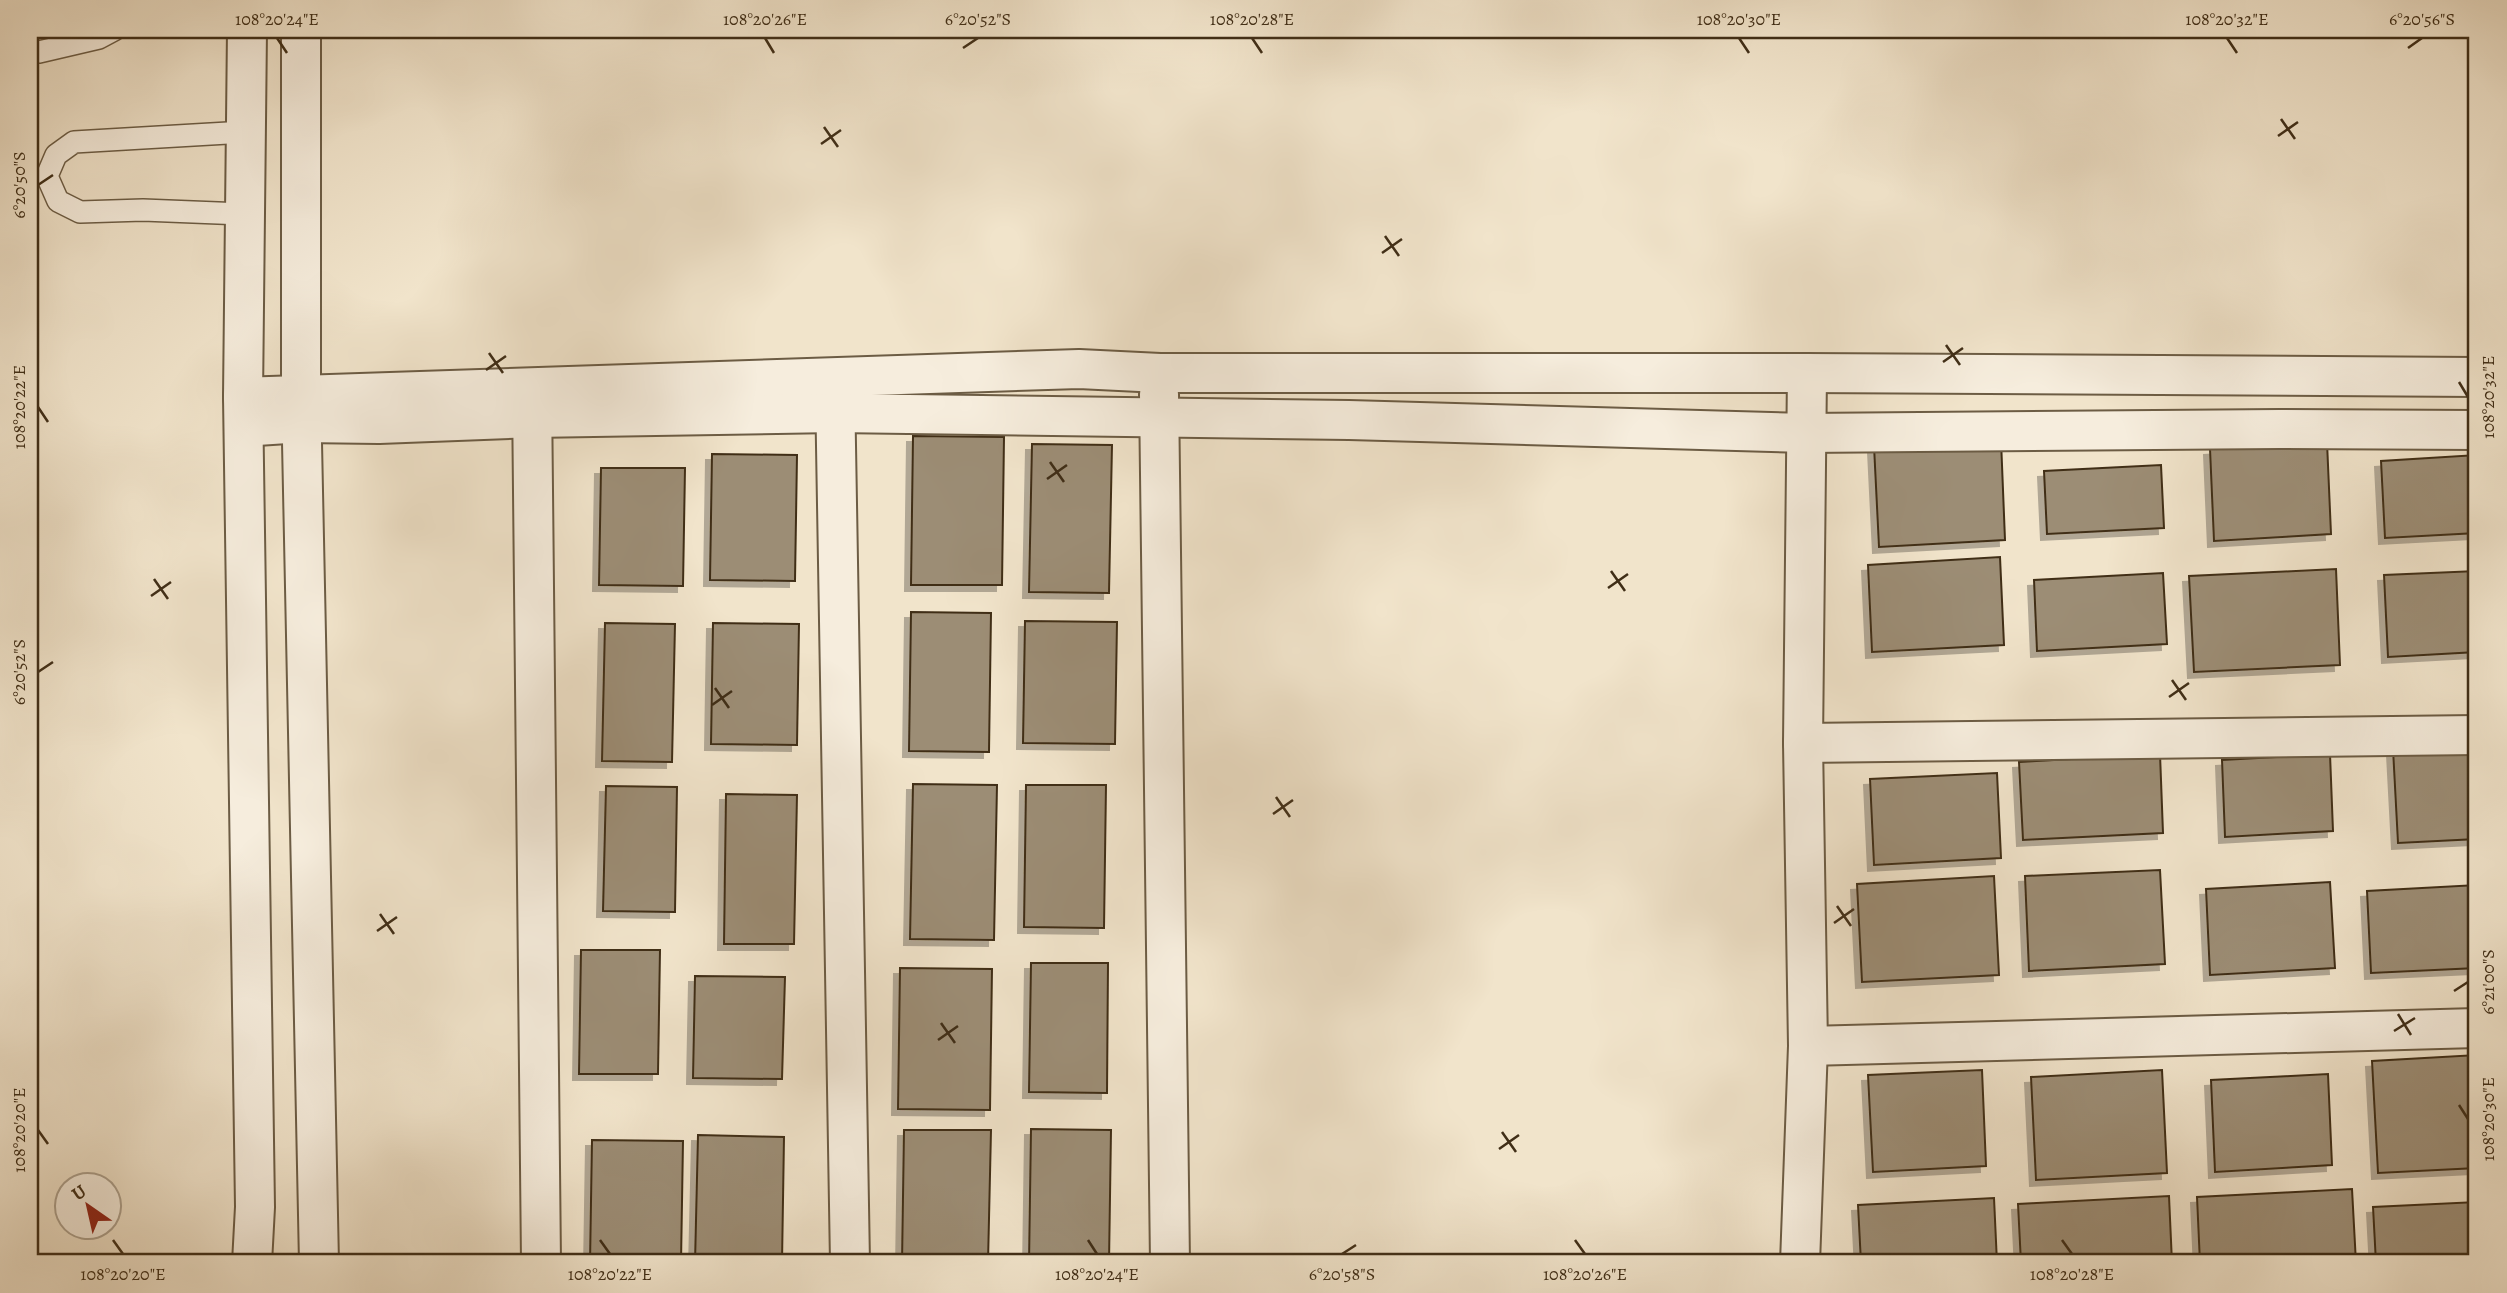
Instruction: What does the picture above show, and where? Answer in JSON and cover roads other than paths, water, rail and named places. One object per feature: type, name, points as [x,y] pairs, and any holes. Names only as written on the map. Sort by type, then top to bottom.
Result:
[{"type":"street","points":[[247,30],[243,412],[255,1208],[252,1263]]},
{"type":"street","points":[[301,30],[302,408],[319,1263]]},
{"type":"street","points":[[243,412],[302,408],[835,394],[1079,369],[1160,373],[2477,377]]},
{"type":"street","points":[[1160,373],[1158,419],[1170,1263]]},
{"type":"street","points":[[1800,1263],[1808,1046],[1803,743],[1807,373]]},
{"type":"street","points":[[835,394],[1158,419],[1349,420],[1807,433],[2477,430]]},
{"type":"street","points":[[835,394],[850,1263]]},
{"type":"street","points":[[532,402],[541,1263]]},
{"type":"street","points":[[1803,743],[2477,735]]},
{"type":"street","points":[[1808,1046],[2477,1028]]},
{"type":"lane","points":[[30,51],[99,38],[114,30]]},
{"type":"lane","points":[[243,214],[143,210],[80,212],[58,201],[47,176],[55,155],[74,142],[245,132]]}]
